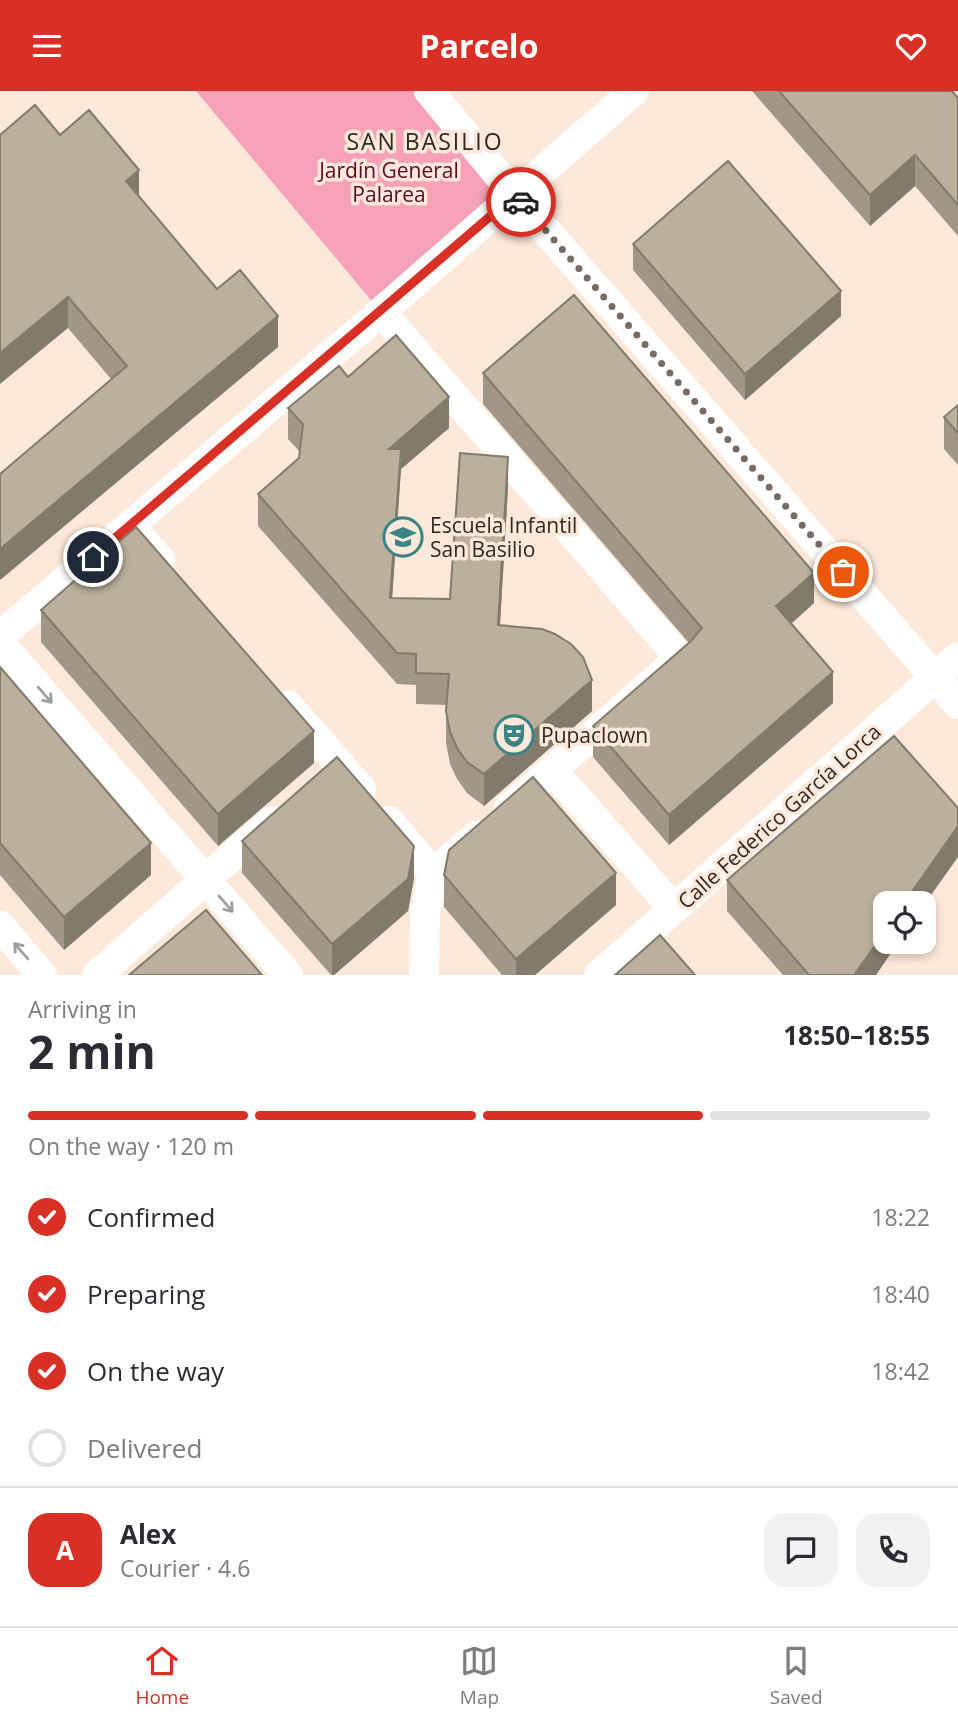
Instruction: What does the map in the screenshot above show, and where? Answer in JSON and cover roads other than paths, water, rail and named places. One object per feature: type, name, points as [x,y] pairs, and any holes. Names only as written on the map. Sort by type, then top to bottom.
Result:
[{"type":"street","points":[[429,91],[515,195],[958,704]]},
{"type":"street","points":[[0,636],[381,312],[634,91]]},
{"type":"street","points":[[381,312],[680,658],[433,873],[425,912],[424,975]]},
{"type":"street","points":[[130,526],[176,577]]},
{"type":"street","points":[[0,643],[288,975]]},
{"type":"street","name":"Calle Federico García Lorca","points":[[599,975],[958,657]]},
{"type":"street","points":[[267,681],[318,782],[433,873]]},
{"type":"street","points":[[552,770],[674,909]]},
{"type":"street","points":[[97,975],[318,782]]},
{"type":"street","points":[[0,926],[42,975]]},
{"type":"place","name":"Escuela Infantil San Basilio","points":[[403,537]]},
{"type":"place","name":"Pupaclown","points":[[514,735]]},
{"type":"district","name":"SAN BASILIO","points":[[425,141]]},
{"type":"park label","name":"Jardín General Palarea","points":[[389,182]]}]
